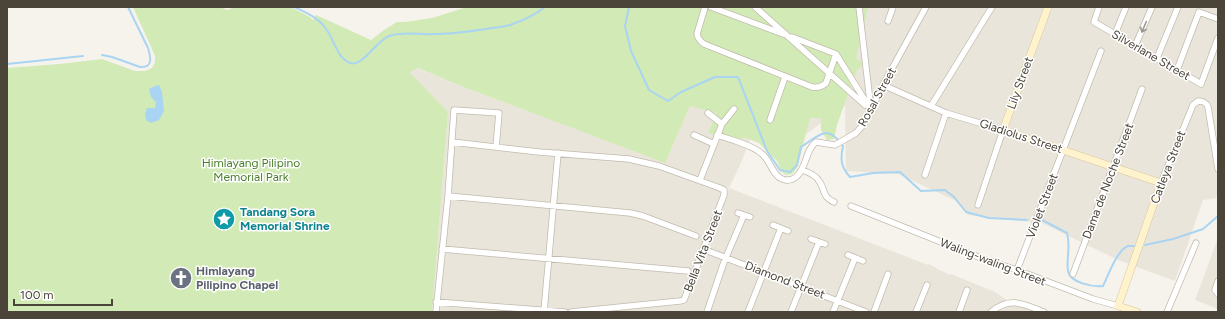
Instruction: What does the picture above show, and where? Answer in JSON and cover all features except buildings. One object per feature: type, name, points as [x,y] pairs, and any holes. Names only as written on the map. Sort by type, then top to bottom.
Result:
[{"type":"street","points":[[705,7],[697,30],[697,38],[704,44],[812,87],[818,88],[826,83],[829,78],[836,54]]},
{"type":"street","points":[[711,7],[836,54],[871,110]]},
{"type":"street","points":[[755,7],[871,110]]},
{"type":"street","points":[[859,7],[871,110]]},
{"type":"street","points":[[888,21],[893,7]]},
{"type":"street","name":"Rosal Street","points":[[802,170],[812,145],[816,142],[834,145],[856,133],[864,124],[883,85],[926,7]]},
{"type":"street","points":[[931,106],[992,7]]},
{"type":"street","name":"Lily Street","points":[[978,204],[1003,130],[1048,7]]},
{"type":"street","name":"Silverlane Street","points":[[1099,7],[1094,22],[1201,84],[1218,38]]},
{"type":"street","points":[[1115,34],[1126,7]]},
{"type":"street","points":[[1136,46],[1152,7]]},
{"type":"street","points":[[1157,58],[1178,7]]},
{"type":"street","points":[[1177,70],[1199,12],[1218,19]]},
{"type":"street","name":"Violet Street","points":[[1017,270],[1101,51]]},
{"type":"street","points":[[770,120],[785,77]]},
{"type":"street","name":"Gladiolus Street","points":[[883,85],[946,113],[1003,130],[1161,183]]},
{"type":"street","name":"Dama de Noche Street","points":[[1073,274],[1142,89]]},
{"type":"street","name":"Catleya Street","points":[[1118,306],[1161,183],[1193,105],[1198,101],[1203,101],[1208,107],[1218,169]]},
{"type":"street","points":[[452,142],[614,157],[645,162],[698,179],[722,124],[734,109]]},
{"type":"street","points":[[436,312],[448,196],[454,110],[499,113],[496,147]]},
{"type":"street","points":[[708,113],[722,124]]},
{"type":"street","points":[[924,175],[946,113]]},
{"type":"street","points":[[694,135],[714,144]]},
{"type":"street","points":[[718,135],[760,152],[775,173],[783,180],[789,180],[796,177],[802,170],[815,176],[820,181],[826,197],[834,202]]},
{"type":"street","points":[[544,311],[558,153]]},
{"type":"street","name":"Bella Vita Street","points":[[571,312],[684,300],[724,192],[722,189],[698,179]]},
{"type":"street","points":[[448,196],[636,215],[696,236]]},
{"type":"street","name":"Waling-waling Street","points":[[851,206],[981,258],[1093,299],[1137,312]]},
{"type":"street","points":[[707,312],[726,258],[747,216],[738,213]]},
{"type":"street","points":[[773,225],[788,231]]},
{"type":"street","points":[[748,312],[781,228]]},
{"type":"street","points":[[791,312],[822,243],[811,239]]},
{"type":"street","points":[[1167,312],[1196,243]]},
{"type":"street","points":[[442,249],[688,271]]},
{"type":"street","name":"Diamond Street","points":[[703,249],[866,312]]},
{"type":"street","points":[[848,255],[863,261]]},
{"type":"street","points":[[834,312],[855,258]]},
{"type":"street","points":[[874,312],[888,274]]},
{"type":"street","points":[[1218,281],[1215,290],[1218,294]]},
{"type":"street","points":[[916,312],[927,285]]},
{"type":"street","points":[[959,312],[967,290]]},
{"type":"street","points":[[436,302],[565,312]]},
{"type":"street","points":[[991,312],[1002,305],[1015,302],[1044,312]]},
{"type":"shaded area","points":[[672,7],[1218,7],[1218,192],[1216,198],[1203,200],[1175,281],[1118,260],[1042,223],[968,215],[956,201],[898,174],[846,171],[845,105],[780,154]]},
{"type":"shaded area","points":[[417,68],[665,163],[690,106],[714,87],[751,137],[729,188],[698,176],[696,182],[722,191],[683,298],[568,310],[568,312],[432,312],[448,112],[408,72]]},
{"type":"shaded area","points":[[729,188],[928,265],[929,264],[950,275],[951,274],[995,292],[1014,305],[1020,305],[1039,312],[596,312],[686,304]]},
{"type":"shaded area","points":[[1218,238],[1218,309],[1195,300]]},
{"type":"green space","name":"Himlayang Pilipino Memorial Park","points":[[133,7],[220,7],[227,10],[235,7],[290,7],[313,20],[316,15],[371,40],[397,22],[432,18],[472,7],[868,7],[856,59],[865,63],[857,70],[837,125],[834,139],[827,140],[821,130],[821,118],[810,118],[797,168],[792,174],[786,175],[782,172],[777,161],[759,143],[744,137],[740,140],[708,133],[717,113],[690,106],[665,163],[466,88],[418,68],[409,72],[448,112],[432,312],[7,312],[7,68],[102,59],[135,71],[145,71],[152,68],[155,62],[155,56]]},
{"type":"water","points":[[159,85],[162,92],[164,111],[159,120],[151,123],[146,120],[145,114],[147,108],[155,108],[156,102],[151,97],[149,89]]},
{"type":"waterway","points":[[102,55],[140,67],[144,67],[149,64],[150,55],[148,48],[128,7]]},
{"type":"waterway","points":[[294,7],[320,22],[329,33],[339,53],[346,61],[350,63],[355,63],[365,58],[379,43],[389,36],[406,33],[456,33],[506,26],[528,18],[545,7]]},
{"type":"waterway","points":[[629,7],[625,26],[631,51],[649,90],[668,101],[681,92],[715,77],[738,77],[767,151],[780,170],[790,172],[797,165],[801,147],[818,135],[828,133],[837,139],[843,146],[842,163],[850,177],[873,173],[900,172],[921,191],[945,190],[954,197],[966,212],[989,218],[1027,220]]},
{"type":"waterway","points":[[7,64],[83,56]]},
{"type":"waterway","points":[[1145,245],[1173,239],[1203,229],[1218,216]]},
{"type":"waterway","points":[[1042,220],[1067,233],[1069,243],[1068,271],[1073,279],[1082,283],[1094,286],[1103,286],[1120,253],[1124,248],[1134,246]]},
{"type":"place","name":"Tandang Sora Memorial Shrine","points":[[224,219]]},
{"type":"place","name":"Himlayang Pilipino Chapel","points":[[181,278]]}]
